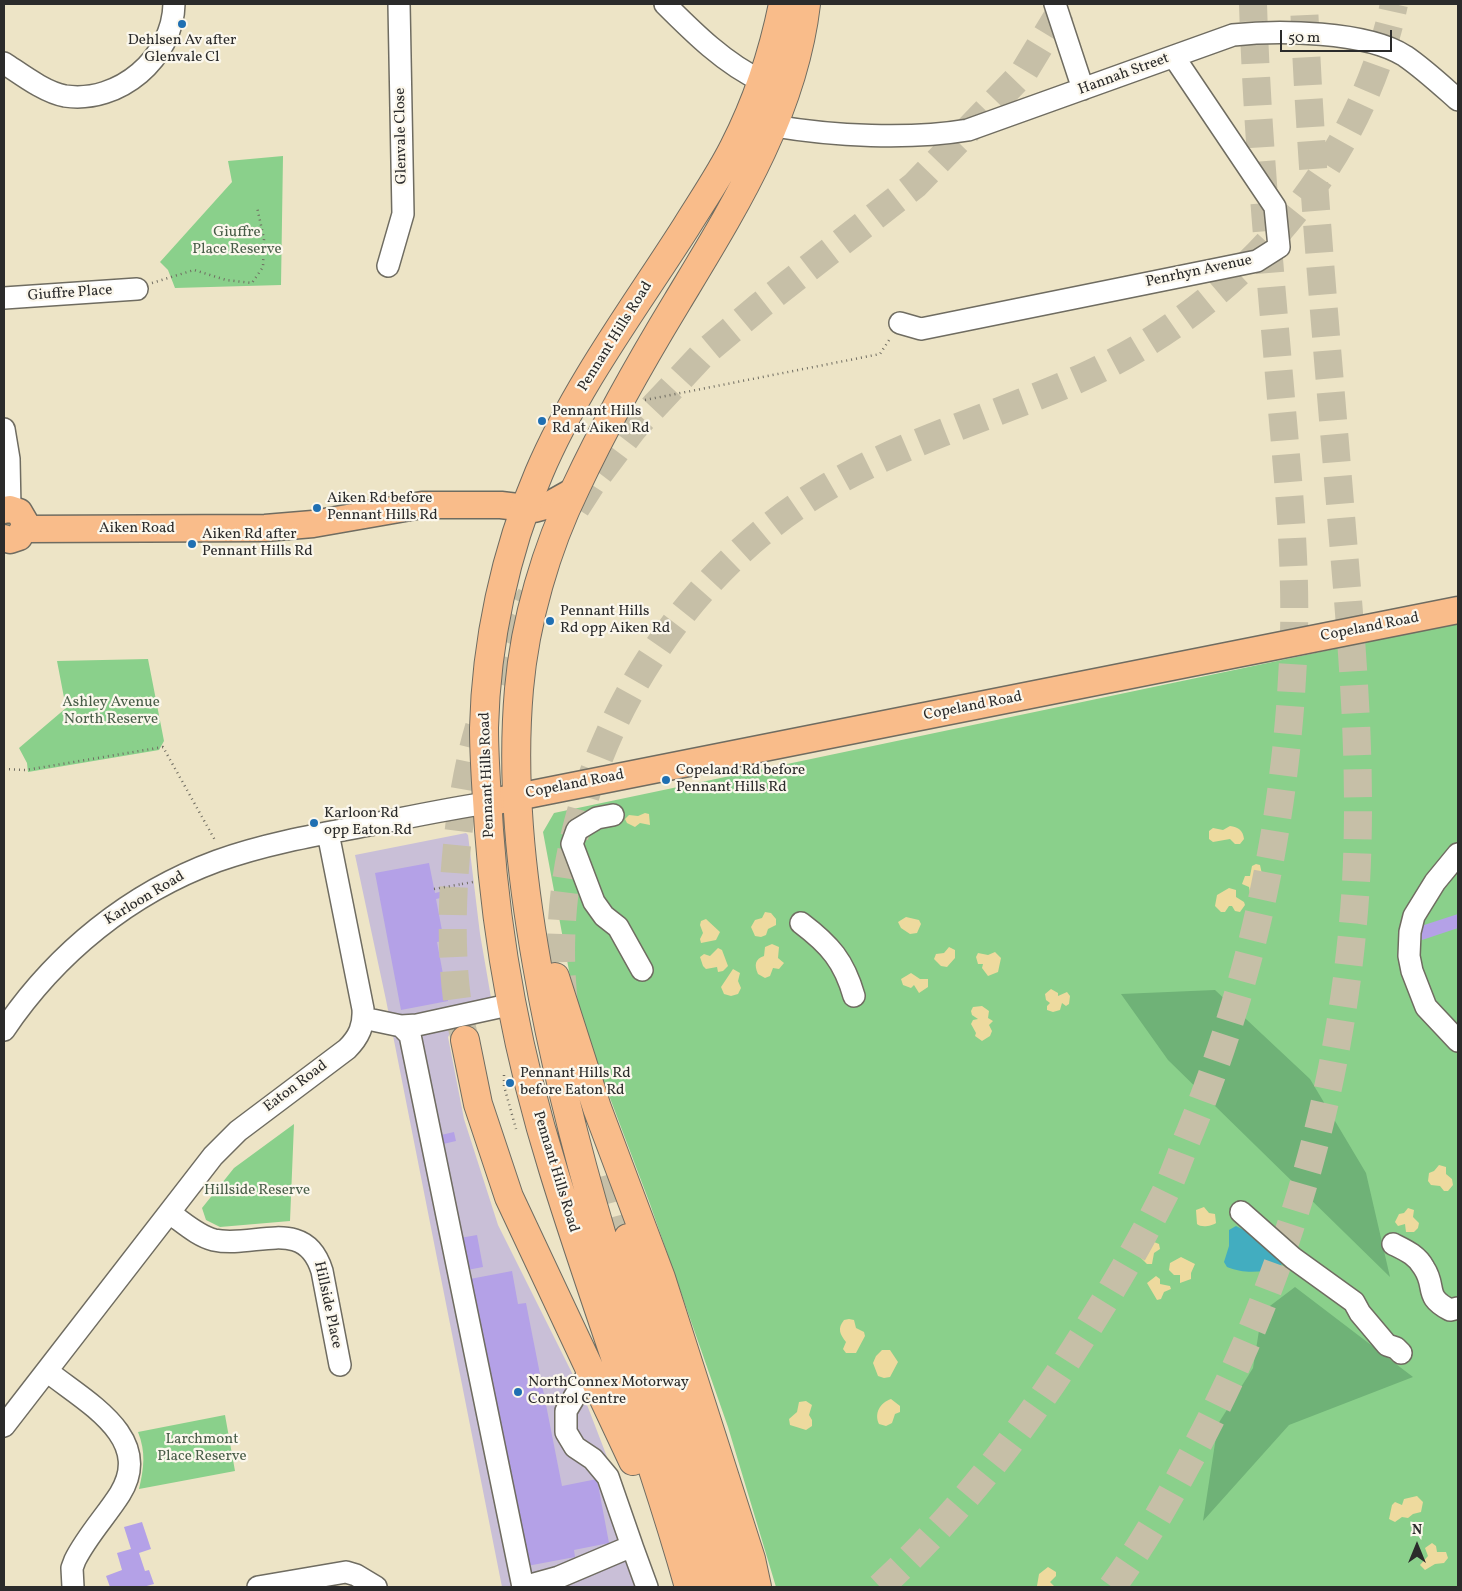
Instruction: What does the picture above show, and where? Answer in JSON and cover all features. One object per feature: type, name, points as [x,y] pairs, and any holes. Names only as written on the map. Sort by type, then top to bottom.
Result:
[{"type":"highway","name":"Pennant Hills Road","points":[[689,1587],[552,1167],[529,1082],[497,914],[487,803],[484,726],[489,663],[502,595],[525,509],[551,448],[579,396],[725,164],[750,114],[762,81],[776,36],[783,4]]},
{"type":"highway","name":"Pennant Hills Road","points":[[717,1587],[623,1309],[579,1159],[550,1042],[521,860],[515,744],[519,684],[531,617],[555,537],[574,491],[621,396],[732,210],[774,126],[802,33],[806,4]]},
{"type":"highway","points":[[521,860],[568,1023],[597,1108],[664,1287],[751,1559],[757,1587]]},
{"type":"highway","points":[[465,1040],[478,1104],[509,1196],[632,1459],[674,1540]]},
{"type":"highway","points":[[628,1238],[633,1267],[738,1587]]},
{"type":"main road","points":[[802,33],[813,4]]},
{"type":"main road","name":"Aiken Road","points":[[11,521],[265,528],[313,524],[422,505],[501,505],[525,509],[549,505],[574,491]]},
{"type":"main road","name":"Copeland Road","points":[[487,803],[1458,610]]},
{"type":"street","points":[[4,63],[63,96],[77,96],[108,91],[132,80],[156,57],[167,40],[174,4]]},
{"type":"street","name":"Glenvale Close","points":[[388,266],[403,214],[399,4]]},
{"type":"street","points":[[665,4],[746,74],[762,81]]},
{"type":"street","points":[[1055,4],[1084,89]]},
{"type":"street","name":"Hannah Street","points":[[774,126],[808,130],[940,135],[968,130],[1232,35],[1247,33],[1279,32],[1368,40],[1404,55],[1458,100]]},
{"type":"street","name":"Penrhyn Avenue","points":[[900,323],[921,329],[940,326],[1257,261],[1279,247],[1275,207],[1174,57]]},
{"type":"street","name":"Giuffre Place","points":[[4,298],[137,289]]},
{"type":"street","points":[[4,429],[9,459],[11,521]]},
{"type":"street","points":[[525,509],[541,516],[552,527],[555,537]]},
{"type":"street","points":[[487,803],[328,833],[351,944],[363,1018],[401,1026],[417,1025],[513,1004]]},
{"type":"street","points":[[613,815],[597,818],[577,830],[572,844],[594,902],[604,916],[618,926],[642,970]]},
{"type":"street","name":"Karloon Road","points":[[4,1030],[48,973],[89,934],[144,897],[189,872],[218,860],[328,833]]},
{"type":"street","points":[[1458,854],[1434,882],[1414,916],[1410,932],[1409,956],[1412,971],[1426,1007],[1458,1041]]},
{"type":"street","points":[[801,922],[835,953],[848,973],[854,996]]},
{"type":"street","name":"Eaton Road","points":[[4,1426],[171,1214],[214,1156],[238,1131],[347,1049],[358,1035],[363,1018]]},
{"type":"street","points":[[401,1026],[410,1035],[523,1587],[559,1577],[632,1546]]},
{"type":"street","points":[[1241,1212],[1293,1258],[1354,1302],[1360,1314],[1387,1345],[1396,1348],[1401,1353]]},
{"type":"street","name":"Hillside Place","points":[[171,1214],[205,1237],[216,1240],[287,1238],[311,1248],[317,1256],[322,1270],[340,1365]]},
{"type":"street","points":[[1393,1244],[1418,1258],[1425,1269],[1432,1296],[1439,1304],[1450,1310],[1458,1308]]},
{"type":"street","points":[[588,1362],[588,1374],[566,1411],[566,1432],[575,1447],[593,1459],[608,1477],[647,1587]]},
{"type":"street","points":[[47,1371],[114,1424],[124,1438],[129,1456],[126,1481],[121,1492],[75,1560],[72,1568],[73,1587]]},
{"type":"street","points":[[258,1587],[346,1572],[356,1575],[376,1587]]},
{"type":"path","points":[[137,289],[194,270],[226,280],[252,283],[263,267],[264,239],[258,207]]},
{"type":"path","points":[[638,401],[880,354],[900,323]]},
{"type":"path","points":[[4,769],[26,770],[163,747],[216,842]]},
{"type":"path","points":[[434,889],[477,881]]},
{"type":"shaded area","points":[[466,833],[468,835],[480,934],[494,1015],[452,1030],[448,1037],[464,1119],[498,1225],[584,1397],[657,1587],[502,1587],[386,1000],[355,855]]},
{"type":"green space","name":"Giuffre Place Reserve","points":[[283,156],[281,285],[175,288],[168,270],[160,262],[232,182],[228,161]]},
{"type":"green space","points":[[1458,623],[1458,1587],[776,1587],[728,1427],[650,1204],[576,1008],[543,832],[554,813]]},
{"type":"green space","name":"Ashley Avenue North Reserve","points":[[148,659],[164,741],[159,750],[28,772],[27,763],[19,748],[66,708],[57,661]]},
{"type":"green space","points":[[1215,990],[1310,1079],[1366,1173],[1390,1277],[1168,1060],[1121,994]]},
{"type":"green space","name":"Hillside Reserve","points":[[294,1124],[290,1221],[220,1227],[206,1220],[202,1208],[234,1168]]},
{"type":"green space","points":[[1295,1287],[1413,1377],[1289,1425],[1203,1521],[1218,1424],[1253,1368],[1262,1312]]},
{"type":"green space","name":"Larchmont Place Reserve","points":[[225,1415],[235,1471],[139,1489],[143,1460],[138,1432]]},
{"type":"sand","points":[[645,813],[649,814],[650,825],[640,823],[635,827],[627,823],[625,819],[629,815],[638,816]]},
{"type":"sand","points":[[1230,826],[1238,828],[1243,833],[1244,839],[1240,844],[1235,844],[1230,839],[1213,842],[1209,839],[1209,831],[1213,828],[1223,830]]},
{"type":"sand","points":[[1260,865],[1262,874],[1269,878],[1270,884],[1267,889],[1260,886],[1258,894],[1255,896],[1250,893],[1249,887],[1242,884],[1245,876],[1250,876],[1252,866]]},
{"type":"sand","points":[[1229,888],[1236,890],[1236,897],[1244,902],[1245,905],[1240,912],[1235,911],[1232,906],[1229,906],[1225,912],[1221,912],[1215,906],[1217,895]]},
{"type":"sand","points":[[765,912],[771,913],[776,919],[776,925],[768,929],[766,935],[761,937],[755,936],[751,927],[755,920],[762,918]]},
{"type":"sand","points":[[906,917],[919,920],[921,924],[917,933],[910,934],[901,928],[898,922]]},
{"type":"sand","points":[[706,919],[720,932],[716,940],[701,943],[700,939],[703,933],[700,925],[701,921]]},
{"type":"sand","points":[[772,944],[779,947],[778,958],[784,963],[779,969],[773,968],[770,976],[765,978],[758,974],[756,963],[764,956],[765,947]]},
{"type":"sand","points":[[949,947],[955,950],[955,958],[947,967],[941,966],[934,959],[936,954],[944,953]]},
{"type":"sand","points":[[718,948],[722,950],[728,966],[723,971],[718,972],[717,967],[706,969],[700,957],[704,954],[710,956]]},
{"type":"sand","points":[[995,952],[1001,958],[998,972],[988,976],[982,968],[983,964],[978,964],[976,957],[978,953],[988,955]]},
{"type":"sand","points":[[733,969],[740,973],[738,981],[741,988],[738,994],[731,996],[724,994],[721,987]]},
{"type":"sand","points":[[911,973],[920,979],[928,979],[928,987],[919,993],[914,985],[911,988],[903,985],[901,979]]},
{"type":"sand","points":[[1051,989],[1058,993],[1058,996],[1067,992],[1070,996],[1069,1004],[1066,1006],[1062,1003],[1060,1010],[1053,1012],[1047,1010],[1047,1006],[1050,1003],[1046,1000],[1045,994]]},
{"type":"sand","points":[[982,1006],[989,1011],[988,1018],[993,1021],[989,1025],[992,1031],[990,1036],[982,1041],[975,1036],[976,1033],[971,1024],[973,1020],[978,1019],[972,1015],[971,1011],[973,1007]]},
{"type":"sand","points":[[1439,1165],[1446,1167],[1446,1174],[1452,1179],[1453,1185],[1448,1191],[1444,1191],[1440,1186],[1431,1185],[1428,1181],[1429,1173],[1434,1171]]},
{"type":"sand","points":[[1204,1207],[1209,1213],[1215,1214],[1216,1223],[1206,1226],[1197,1224],[1196,1210]]},
{"type":"sand","points":[[1408,1208],[1414,1210],[1413,1217],[1419,1223],[1418,1228],[1414,1232],[1406,1232],[1405,1224],[1398,1226],[1395,1222],[1399,1214],[1404,1213]]},
{"type":"sand","points":[[1134,1230],[1144,1230],[1149,1240],[1159,1244],[1160,1249],[1154,1253],[1152,1264],[1147,1264],[1138,1255],[1140,1250],[1136,1244],[1138,1239],[1134,1235]]},
{"type":"sand","points":[[1181,1257],[1195,1264],[1191,1273],[1191,1279],[1180,1283],[1180,1275],[1174,1275],[1169,1270],[1170,1263]]},
{"type":"sand","points":[[1156,1276],[1160,1279],[1160,1284],[1170,1286],[1171,1289],[1164,1292],[1161,1299],[1157,1300],[1147,1283]]},
{"type":"sand","points":[[844,1320],[854,1320],[856,1328],[864,1332],[865,1336],[856,1353],[846,1353],[843,1349],[846,1342],[840,1329]]},
{"type":"sand","points":[[882,1350],[890,1350],[898,1362],[890,1377],[878,1376],[873,1363],[876,1356]]},
{"type":"sand","points":[[891,1399],[900,1406],[900,1412],[895,1414],[892,1423],[886,1426],[879,1424],[877,1416],[879,1409]]},
{"type":"sand","points":[[806,1401],[812,1405],[809,1415],[812,1420],[812,1426],[806,1430],[790,1425],[789,1419],[797,1412],[799,1402]]},
{"type":"sand","points":[[1417,1496],[1423,1502],[1421,1512],[1413,1514],[1408,1518],[1402,1517],[1395,1522],[1389,1519],[1392,1505],[1395,1502],[1402,1505],[1404,1499]]},
{"type":"sand","points":[[1432,1543],[1436,1546],[1437,1552],[1446,1552],[1448,1558],[1444,1563],[1435,1564],[1425,1570],[1420,1565],[1428,1556],[1425,1548]]},
{"type":"sand","points":[[1048,1567],[1056,1572],[1056,1576],[1050,1582],[1055,1587],[1037,1586],[1039,1574]]},
{"type":"water","points":[[1236,1226],[1252,1234],[1282,1260],[1281,1269],[1248,1272],[1227,1267],[1224,1262],[1229,1246],[1229,1230]]},
{"type":"building","points":[[429,863],[435,893],[444,891],[445,897],[436,899],[444,941],[437,942],[448,1001],[401,1010],[375,873]]},
{"type":"building","points":[[1458,914],[1458,928],[1422,940],[1418,927]]},
{"type":"building","points":[[454,1132],[456,1141],[443,1144],[441,1135]]},
{"type":"building","points":[[477,1235],[483,1267],[467,1270],[460,1238]]},
{"type":"building","name":"NorthConnex Motorway Control Centre","points":[[512,1271],[518,1304],[526,1303],[562,1486],[597,1479],[609,1543],[574,1550],[575,1557],[527,1566],[470,1279]]},
{"type":"building","points":[[142,1522],[151,1549],[139,1553],[145,1571],[149,1570],[154,1584],[143,1587],[110,1587],[106,1576],[122,1570],[117,1553],[131,1549],[124,1527]]},
{"type":"tunnel","points":[[576,508],[592,483],[633,429],[705,352],[761,305],[915,185],[1024,72],[1065,4]]},
{"type":"tunnel","points":[[880,1587],[934,1533],[1008,1445],[1053,1382],[1121,1274],[1154,1215],[1174,1172],[1213,1072],[1250,950],[1276,825],[1285,762],[1294,634],[1294,572],[1257,100],[1253,4]]},
{"type":"tunnel","points":[[1112,1587],[1132,1559],[1185,1468],[1218,1404],[1248,1339],[1275,1272],[1298,1204],[1317,1135],[1333,1065],[1345,994],[1356,874],[1358,824],[1356,726],[1350,627],[1315,201],[1304,4]]},
{"type":"tunnel","points":[[564,1004],[561,931],[570,858],[589,787],[617,718],[653,654],[698,595],[750,543],[808,499],[840,480],[908,447],[1083,377],[1139,348],[1191,313],[1239,272],[1282,227],[1320,177],[1352,123],[1377,65],[1394,4]]},
{"type":"tunnel","points":[[493,682],[503,651],[531,595]]},
{"type":"tunnel","points":[[465,1040],[458,1006],[454,967],[454,884],[463,800],[470,761],[479,727]]},
{"type":"tunnel","points":[[611,1174],[628,1238]]},
{"type":"place","name":"Dehlsen Av after Glenvale Cl","points":[[182,24]]},
{"type":"place","name":"Pennant Hills Rd at Aiken Rd","points":[[542,421]]},
{"type":"place","name":"Aiken Rd before Pennant Hills Rd","points":[[317,508]]},
{"type":"place","name":"Aiken Rd after Pennant Hills Rd","points":[[192,544]]},
{"type":"place","name":"Pennant Hills Rd opp Aiken Rd","points":[[550,621]]},
{"type":"place","name":"Copeland Rd before Pennant Hills Rd","points":[[666,780]]},
{"type":"place","name":"Karloon Rd opp Eaton Rd","points":[[314,823]]},
{"type":"place","name":"Pennant Hills Rd before Eaton Rd","points":[[510,1083]]},
{"type":"place","name":"NorthConnex Motorway Control Centre","points":[[518,1392]]}]
